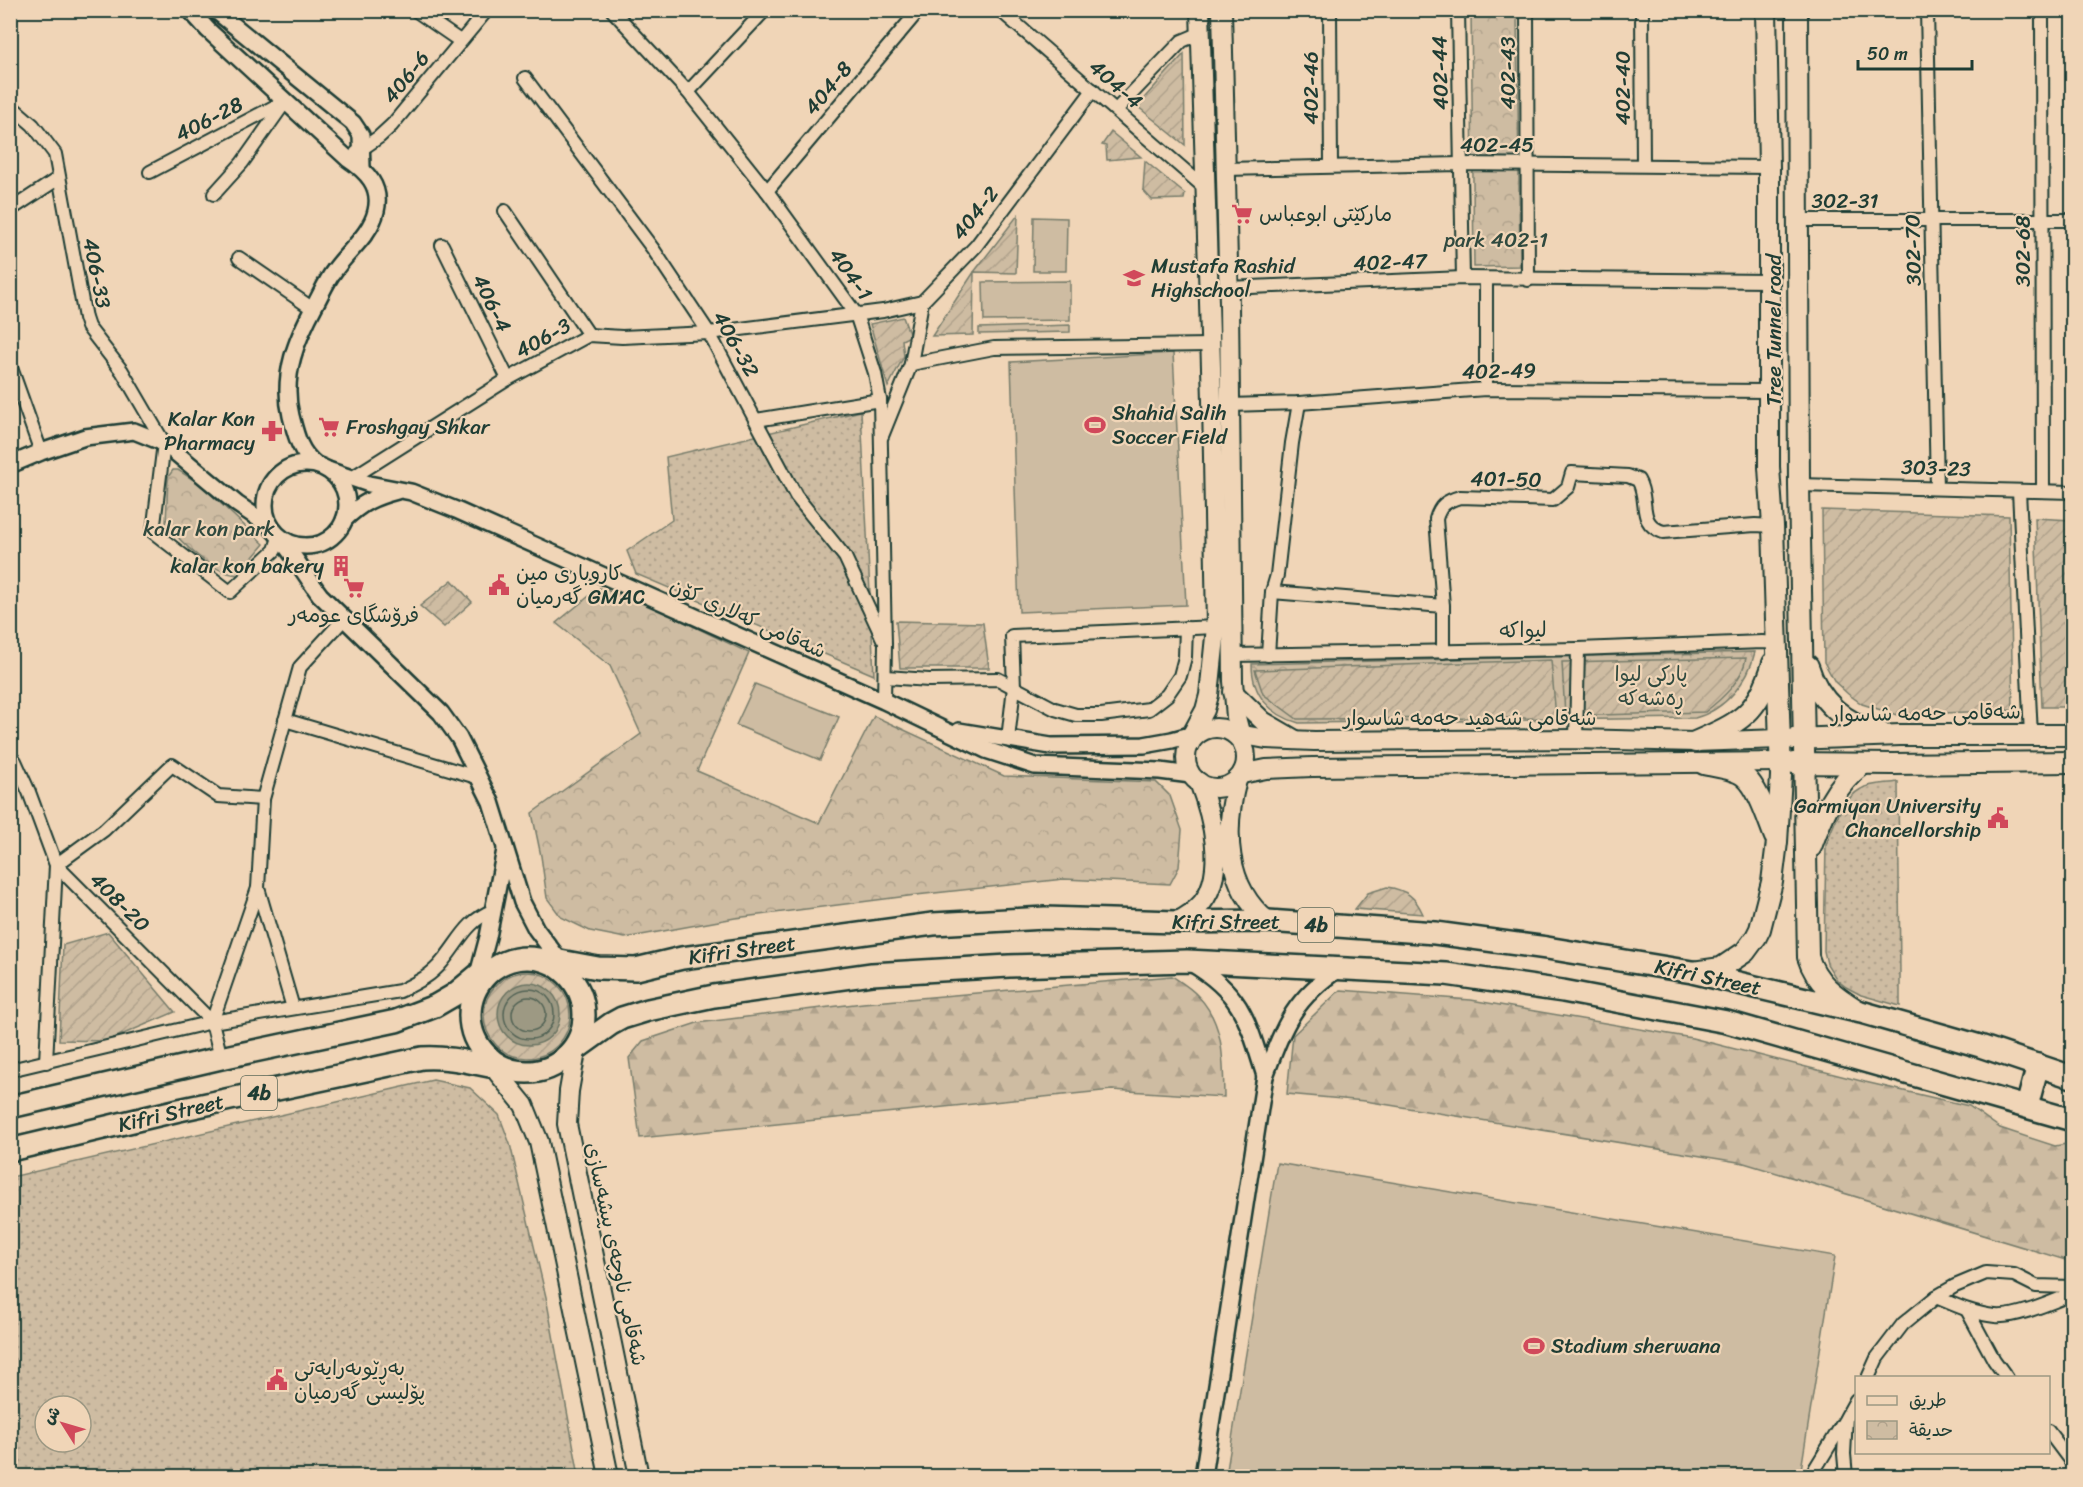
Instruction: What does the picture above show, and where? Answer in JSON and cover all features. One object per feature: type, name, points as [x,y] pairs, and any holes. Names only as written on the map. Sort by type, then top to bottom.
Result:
[{"type":"highway","name":"Kifri Street","points":[[558,965],[636,969],[682,958],[933,924],[1045,918],[1176,922],[1268,921],[1458,935],[1692,972],[1861,1012],[1980,1046],[2073,1077]]},
{"type":"highway","points":[[532,957],[558,965],[578,989],[583,1006],[583,1023],[573,1048],[549,1067],[532,1072],[497,1065],[479,1047],[472,1034],[469,1019],[470,1004],[481,978],[504,962],[518,958],[532,957]]},
{"type":"highway","name":"Kifri Street","points":[[573,1048],[610,1024],[630,1015],[714,996],[872,974],[1009,966],[1187,961],[1341,968],[1446,974],[1502,981],[1727,1022],[2073,1120]]},
{"type":"highway","name":"Kifri Street","points":[[10,1107],[221,1058],[396,1021],[443,1001],[481,978]]},
{"type":"highway","name":"Kifri Street","points":[[10,1150],[179,1110],[422,1058],[451,1058],[497,1065]]},
{"type":"highway","points":[[2027,1106],[2038,1065]]},
{"type":"main road","points":[[1222,10],[1232,476],[1233,692],[1240,738],[1246,756],[1233,796],[1230,825],[1235,873],[1241,891],[1249,904],[1268,921]]},
{"type":"main road","name":"Tree Tunnel road","points":[[1692,972],[1721,968],[1744,952],[1756,938],[1772,882],[1777,842],[1781,762],[1769,466],[1769,167],[1766,10]]},
{"type":"main road","name":"Tree Tunnel road","points":[[1797,10],[1799,485],[1808,957],[1812,969],[1830,992],[1861,1012]]},
{"type":"main road","points":[[1176,922],[1191,914],[1202,902],[1214,874],[1213,831],[1210,815],[1186,759],[1209,695],[1216,627],[1210,345],[1198,18]]},
{"type":"main road","points":[[1213,478],[1232,476]]},
{"type":"main road","points":[[1695,742],[1722,730],[1746,715],[1766,686],[1778,644]]},
{"type":"main road","points":[[1803,648],[1814,682],[1835,710],[1860,726],[1900,735]]},
{"type":"main road","points":[[1233,692],[1263,721],[1298,741]]},
{"type":"main road","points":[[1194,737],[1217,728],[1240,738]]},
{"type":"main road","name":"شەقامی حەمە شاسوار","points":[[1780,739],[1900,735],[2073,735]]},
{"type":"main road","name":"شەقامی شەهید حەمە شاسوار","points":[[1240,738],[1298,741],[1576,739],[1695,742],[1780,739]]},
{"type":"main road","points":[[1195,778],[1208,787],[1218,788],[1228,785],[1239,777],[1266,769],[1312,767],[1781,762],[1863,764],[2073,762]]},
{"type":"main road","points":[[1704,764],[1735,771],[1745,776],[1754,788],[1777,842]]},
{"type":"main road","points":[[1807,858],[1831,799],[1846,779],[1863,764]]},
{"type":"main road","name":"شەقامی ناوچەی پیشەسازی","points":[[573,1048],[568,1132],[639,1476]]},
{"type":"main road","points":[[497,1065],[524,1106],[539,1142],[609,1476]]},
{"type":"street","points":[[10,465],[84,436],[134,431],[164,443],[237,504],[290,543],[303,546],[319,544],[338,532],[344,520],[347,506],[345,492],[339,479],[307,458],[299,445],[289,406],[288,384],[292,354],[304,325],[332,272],[368,228],[376,213],[375,187],[362,168],[348,159],[208,30],[190,10]]},
{"type":"street","points":[[215,10],[353,123],[361,135],[362,168]]},
{"type":"street","points":[[415,10],[460,41]]},
{"type":"street","name":"406-6","points":[[348,159],[392,125],[487,10]]},
{"type":"street","name":"404-1","points":[[612,10],[688,92],[767,191],[856,314],[875,373],[880,400],[886,677],[884,700]]},
{"type":"street","points":[[688,92],[765,10]]},
{"type":"street","name":"404-8","points":[[767,191],[919,10]]},
{"type":"street","name":"404-4","points":[[1000,10],[1205,188]]},
{"type":"street","name":"402-46","points":[[1330,10],[1331,166]]},
{"type":"street","name":"402-44","points":[[1458,10],[1463,278]]},
{"type":"street","name":"402-43","points":[[1527,10],[1528,280]]},
{"type":"street","name":"402-40","points":[[1642,10],[1643,165]]},
{"type":"street","name":"302-70","points":[[1927,10],[1937,488]]},
{"type":"street","name":"302-68","points":[[2042,10],[2043,491]]},
{"type":"street","points":[[1116,110],[1182,41],[1198,18]]},
{"type":"street","name":"406-32","points":[[525,78],[653,249],[710,333],[796,496],[845,557],[885,644]]},
{"type":"street","name":"404-2","points":[[922,302],[976,246],[1093,90]]},
{"type":"street","points":[[214,194],[242,163],[285,101]]},
{"type":"street","name":"406-28","points":[[150,172],[285,101]]},
{"type":"street","name":"406-33","points":[[10,105],[33,125],[55,154],[88,327],[122,371],[164,443]]},
{"type":"street","name":"402-45","points":[[1226,169],[1460,164],[1769,167]]},
{"type":"street","points":[[10,210],[59,178]]},
{"type":"street","points":[[505,211],[589,335]]},
{"type":"street","name":"302-31","points":[[1798,220],[2073,220]]},
{"type":"street","name":"406-4","points":[[442,245],[508,379]]},
{"type":"street","points":[[239,258],[313,309]]},
{"type":"street","name":"402-47","points":[[1228,288],[1463,278],[1486,280],[1769,280]]},
{"type":"street","points":[[1486,280],[1486,389]]},
{"type":"street","points":[[856,314],[883,311],[922,302],[911,364],[880,441]]},
{"type":"street","name":"406-3","points":[[350,479],[508,379],[589,335],[622,337],[710,333],[856,314]]},
{"type":"street","points":[[911,364],[994,348],[1210,345]]},
{"type":"street","points":[[10,365],[41,452]]},
{"type":"street","name":"402-49","points":[[1230,405],[1299,403],[1486,389],[1768,391]]},
{"type":"street","points":[[756,420],[880,400]]},
{"type":"street","points":[[1268,655],[1272,592],[1278,575],[1292,443],[1299,403]]},
{"type":"street","points":[[296,435],[285,465],[272,483],[265,502],[266,515],[275,532],[298,560],[320,595],[441,713],[459,738],[480,778],[497,819],[516,887],[528,916],[558,965]]},
{"type":"street","points":[[164,443],[153,532],[230,592],[275,550],[275,532]]},
{"type":"street","points":[[237,504],[247,505],[257,500],[287,468],[300,464],[321,467]]},
{"type":"street","name":"شەقامی کەلاری کۆن","points":[[321,467],[350,479],[403,490],[456,510],[884,700],[944,729]]},
{"type":"street","name":"401-50","points":[[1443,652],[1443,606],[1436,519],[1439,510],[1447,500],[1460,497],[1553,500],[1568,487],[1572,473],[1628,476],[1638,480],[1642,487],[1645,517],[1650,525],[1663,532],[1755,525],[1773,526]]},
{"type":"street","name":"303-23","points":[[1799,485],[2073,492]]},
{"type":"street","points":[[344,520],[374,497],[403,490]]},
{"type":"street","points":[[2019,491],[2031,735]]},
{"type":"street","points":[[307,577],[307,566],[311,554],[319,544]]},
{"type":"street","points":[[1272,592],[1443,606]]},
{"type":"street","points":[[221,1058],[212,1022],[258,888],[263,799],[285,720],[300,667],[344,619]]},
{"type":"street","points":[[1008,739],[1014,687],[1012,636],[1216,627]]},
{"type":"street","points":[[886,677],[929,680],[990,678],[1006,682],[1055,709],[1076,715],[1101,715],[1149,709],[1167,695],[1180,676],[1185,657],[1186,628]]},
{"type":"street","name":"لیواکە","points":[[1234,655],[1578,649],[1750,642],[1778,644]]},
{"type":"street","points":[[1576,739],[1578,649]]},
{"type":"street","points":[[285,720],[480,778]]},
{"type":"street","points":[[944,729],[1040,745],[1144,744],[1194,737]]},
{"type":"street","points":[[944,729],[986,750],[1035,766],[1160,771],[1195,778]]},
{"type":"street","points":[[1035,766],[1030,756],[1035,747],[1040,745]]},
{"type":"street","name":"408-20","points":[[10,762],[15,761],[56,865],[212,1022]]},
{"type":"street","points":[[46,1062],[56,865],[104,830],[172,765],[218,796],[263,799]]},
{"type":"street","points":[[481,978],[505,850]]},
{"type":"street","points":[[258,888],[293,1008]]},
{"type":"street","points":[[10,1070],[212,1022],[400,991],[427,978],[443,962],[471,923],[494,910]]},
{"type":"street","points":[[1187,961],[1213,976],[1228,990],[1240,1007],[1265,1076]]},
{"type":"street","points":[[1203,1476],[1265,1076],[1295,1008],[1320,981],[1341,968]]},
{"type":"street","points":[[1868,1376],[1877,1359],[1903,1324],[1936,1297],[1954,1286],[1986,1273],[2014,1275],[2036,1286],[2073,1287]]},
{"type":"street","points":[[1936,1297],[1967,1310],[1996,1316],[2030,1309],[2073,1294]]},
{"type":"street","points":[[1967,1310],[1994,1360],[2006,1376]]},
{"type":"street","points":[[1814,1476],[1815,1469],[1855,1403]]},
{"type":"street","points":[[1846,1418],[1851,1453],[1846,1476]]},
{"type":"street","points":[[2050,1432],[2071,1457]]},
{"type":"green space","name":"park 402-1","points":[[1471,11],[1517,11],[1520,266],[1474,267]]},
{"type":"green space","points":[[1184,54],[1185,145],[1137,106]]},
{"type":"green space","points":[[1111,132],[1141,157],[1107,160],[1106,146],[1102,145]]},
{"type":"green space","points":[[1145,161],[1185,194],[1184,199],[1152,200],[1143,190]]},
{"type":"green space","points":[[1018,215],[1016,273],[974,272]]},
{"type":"green space","points":[[1034,217],[1067,218],[1066,271],[1033,271]]},
{"type":"green space","points":[[974,272],[973,335],[932,336]]},
{"type":"green space","points":[[1070,281],[1070,320],[984,321],[983,282]]},
{"type":"green space","points":[[903,317],[910,336],[902,340],[904,356],[888,387],[870,324]]},
{"type":"green space","points":[[1070,325],[1070,332],[979,334],[979,328]]},
{"type":"green space","name":"Shahid Salih Soccer Field","points":[[1173,353],[1186,605],[1019,612],[1011,362]]},
{"type":"green space","points":[[861,411],[874,675],[636,574],[627,551],[672,520],[666,457]]},
{"type":"green space","name":"kalar kon park","points":[[173,470],[178,470],[200,484],[264,544],[238,575],[218,569],[198,556],[166,523],[168,477]]},
{"type":"green space","points":[[1822,510],[2009,516],[2013,710],[1897,715],[1862,704],[1835,682],[1824,662]]},
{"type":"green space","points":[[2035,518],[2072,520],[2072,707],[2042,707]]},
{"type":"green space","points":[[452,580],[472,602],[444,627],[420,606]]},
{"type":"green space","points":[[599,588],[639,600],[749,653],[697,771],[819,823],[874,716],[1004,776],[1156,782],[1170,796],[1182,830],[1179,867],[1170,884],[1064,879],[735,918],[625,938],[590,931],[561,917],[547,898],[532,813],[641,734],[610,666],[556,623]]},
{"type":"green space","points":[[896,621],[983,623],[989,668],[900,668]]},
{"type":"green space","name":"پارکی لیوا ڕەشەکە","points":[[1755,652],[1747,674],[1734,693],[1716,709],[1695,718],[1299,723],[1279,715],[1265,702],[1255,685],[1252,664]]},
{"type":"green space","points":[[1746,658],[1736,682],[1705,712],[1565,716],[1562,662]]},
{"type":"green space","points":[[1551,660],[1556,718],[1297,719],[1263,694],[1255,670]]},
{"type":"green space","points":[[755,684],[839,717],[820,760],[736,725]]},
{"type":"green space","points":[[1898,782],[1900,1006],[1861,995],[1846,987],[1837,980],[1827,964],[1824,951],[1826,845],[1835,822],[1843,806],[1854,793],[1865,787]]},
{"type":"green space","points":[[1387,887],[1409,895],[1423,914],[1355,909],[1368,893]]},
{"type":"green space","points":[[108,932],[175,1012],[107,1041],[59,1040],[63,945]]},
{"type":"green space","points":[[527,972],[551,979],[563,991],[570,1015],[563,1039],[551,1051],[527,1058],[503,1051],[491,1039],[484,1015],[491,991],[503,979]]},
{"type":"green space","points":[[1172,976],[1195,993],[1207,1007],[1213,1019],[1221,1044],[1224,1097],[1112,1090],[640,1138],[629,1058],[643,1041],[697,1023],[863,1003]]},
{"type":"green space","points":[[1340,990],[1471,1000],[1692,1038],[1969,1106],[2000,1128],[2055,1146],[2072,1143],[2072,1262],[1744,1163],[1365,1101],[1287,1094],[1293,1035]]},
{"type":"green space","points":[[433,1080],[470,1088],[499,1115],[510,1144],[546,1297],[579,1476],[11,1476],[11,1177]]},
{"type":"green space","name":"Stadium sherwana","points":[[1277,1163],[1835,1256],[1800,1476],[1226,1476]]},
{"type":"water","points":[[529,983],[541,985],[551,992],[558,1002],[560,1014],[558,1026],[551,1036],[541,1043],[529,1045],[517,1043],[507,1036],[500,1026],[498,1014],[500,1002],[507,992],[517,985]]},
{"type":"place","name":"مارکێتی ابوعباس","points":[[1242,214]]},
{"type":"place","name":"Mustafa Rashid Highschool","points":[[1134,278]]},
{"type":"place","name":"Shahid Salih Soccer Field","points":[[1095,425]]},
{"type":"place","name":"Froshgay Shkar","points":[[329,427]]},
{"type":"place","name":"Kalar Kon Pharmacy","points":[[272,431]]},
{"type":"place","name":"kalar kon bakery","points":[[341,566]]},
{"type":"place","name":"کاروباری مین گەرمیان GMAC","points":[[499,585]]},
{"type":"place","name":"فرۆشگای عومەر","points":[[354,588]]},
{"type":"place","name":"Garmiyan University Chancellorship","points":[[1998,818]]},
{"type":"place","name":"Stadium sherwana","points":[[1534,1346]]},
{"type":"place","name":"بەڕێوبەرایەتی پۆلیسی گەرمیان","points":[[277,1380]]}]
